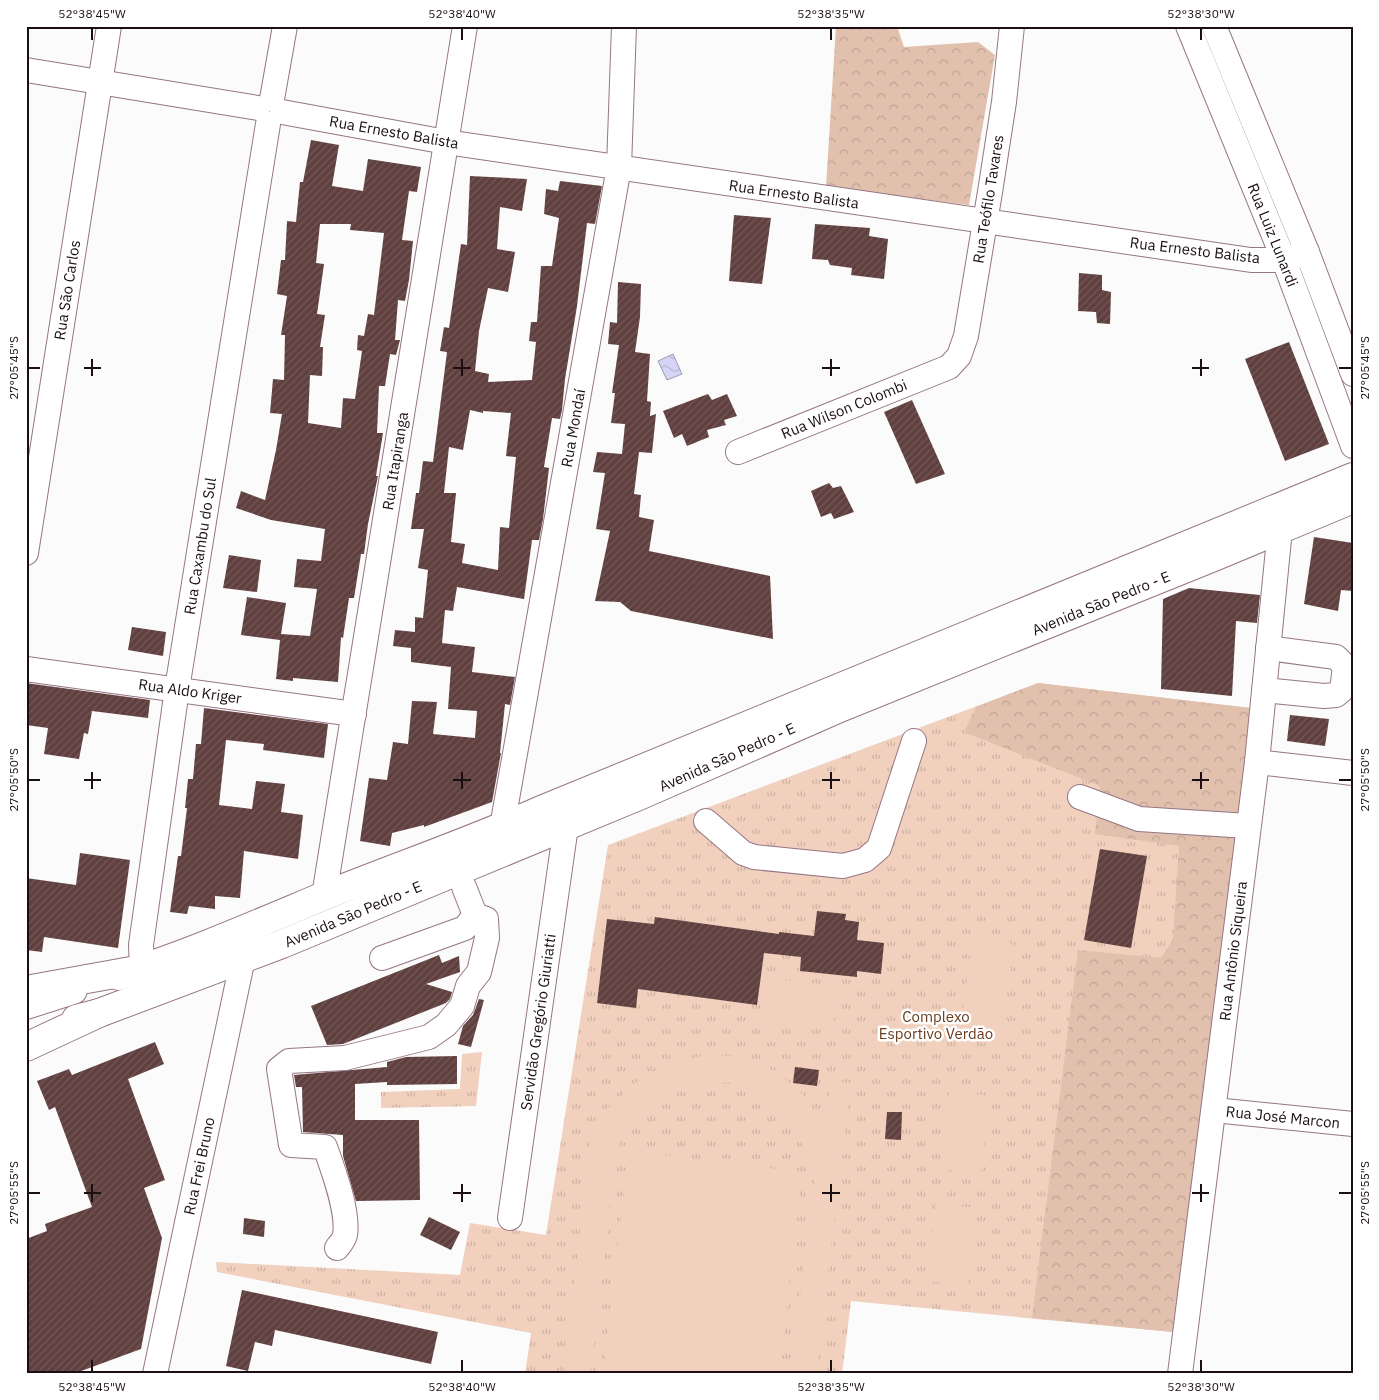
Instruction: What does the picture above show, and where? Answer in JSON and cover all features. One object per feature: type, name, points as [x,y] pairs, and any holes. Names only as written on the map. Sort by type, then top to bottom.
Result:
[{"type":"main road","name":"Avenida São Pedro - E","points":[[142,969],[324,896],[502,828],[539,810],[1353,477]]},
{"type":"main road","name":"Avenida São Pedro - E","points":[[99,1013],[282,944],[566,826],[842,706],[1353,499]]},
{"type":"main road","points":[[26,990],[142,969]]},
{"type":"main road","points":[[26,1006],[142,969]]},
{"type":"main road","points":[[26,1032],[99,1013]]},
{"type":"main road","points":[[26,1047],[99,1013]]},
{"type":"street","name":"Rua São Carlos","points":[[26,553],[108,26]]},
{"type":"street","name":"Rua Caxambu do Sul","points":[[142,969],[141,945],[177,689],[285,26]]},
{"type":"street","name":"Rua Itapiranga","points":[[324,896],[465,26]]},
{"type":"street","name":"Rua Mondaí","points":[[502,828],[619,168],[624,26]]},
{"type":"street","name":"Rua Teófilo Tavares","points":[[949,367],[959,356],[966,336],[1004,102],[1012,26]]},
{"type":"street","name":"Rua Luiz Lunardi","points":[[1188,26],[1284,260],[1353,446]]},
{"type":"street","name":"Rua Luiz Lunardi","points":[[1214,26],[1306,252],[1353,374]]},
{"type":"street","name":"Rua Ernesto Balista","points":[[26,70],[446,142],[1251,260],[1284,260],[1306,252]]},
{"type":"street","name":"Rua Wilson Colombi","points":[[738,452],[949,367]]},
{"type":"street","name":"Rua Antônio Siqueira","points":[[1180,1374],[1257,762],[1280,528]]},
{"type":"street","points":[[1264,690],[1324,696],[1336,695],[1342,690],[1345,675],[1345,666],[1336,657],[1268,648]]},
{"type":"street","name":"Rua Aldo Kriger","points":[[26,668],[354,714]]},
{"type":"street","points":[[706,821],[743,853],[754,857],[843,866],[865,860],[879,848],[914,741]]},
{"type":"street","points":[[1257,762],[1353,774]]},
{"type":"street","points":[[1080,796],[1139,819],[1248,826]]},
{"type":"street","name":"Servidão Gregório Giuriatti","points":[[510,1218],[566,826]]},
{"type":"street","points":[[338,1248],[345,1237],[345,1224],[338,1185],[325,1147],[291,1145],[279,1069],[289,1061],[345,1058],[430,1037],[446,1025],[462,1006],[468,986],[479,972],[487,938],[486,919],[475,914],[464,888]]},
{"type":"street","points":[[382,958],[465,928],[475,914]]},
{"type":"street","name":"Rua Frei Bruno","points":[[155,1374],[243,958]]},
{"type":"street","name":"Rua José Marcon","points":[[1214,1110],[1353,1124]]},
{"type":"green space","points":[[836,26],[897,26],[904,47],[978,42],[995,55],[969,205],[826,187]]},
{"type":"green space","name":"Complexo Esportivo Verdão","points":[[1038,683],[1259,709],[1183,1333],[851,1301],[842,1374],[525,1374],[531,1333],[217,1272],[216,1262],[460,1275],[470,1223],[546,1235],[608,845]]},
{"type":"green space","points":[[1038,683],[1259,709],[1183,1333],[1032,1318],[1078,950],[1161,958],[1173,939],[1179,846],[1095,834],[1100,786],[964,732],[976,707]]},
{"type":"green space","points":[[972,938],[1014,944],[1000,1045],[959,1039]]},
{"type":"green space","points":[[768,978],[838,986],[833,1029],[763,1021]]},
{"type":"green space","points":[[482,1052],[476,1106],[381,1108],[381,1092],[460,1089],[462,1054]]},
{"type":"green space","points":[[701,1056],[742,1056],[775,1071],[801,1092],[825,1128],[831,1081],[851,1083],[816,1374],[790,1374],[815,1183],[811,1167],[798,1137],[778,1109],[752,1089],[737,1083],[731,1083],[698,1085],[677,1091],[648,1108],[631,1122],[626,1129],[616,1151],[591,1374],[564,1374],[590,1143],[606,1110],[635,1083],[665,1066]]},
{"type":"green space","points":[[949,1091],[990,1096],[981,1174],[940,1169]]},
{"type":"green space","points":[[629,1151],[802,1172],[779,1374],[603,1374]]},
{"type":"green space","points":[[936,1204],[977,1208],[968,1286],[927,1281]]},
{"type":"water","points":[[673,354],[682,374],[667,380],[658,361]]},
{"type":"building","points":[[311,140],[339,145],[332,186],[363,191],[368,159],[421,167],[417,192],[409,191],[402,240],[413,241],[409,280],[405,301],[398,300],[395,340],[400,340],[396,355],[390,354],[385,386],[379,386],[377,433],[383,433],[376,476],[378,476],[364,554],[361,554],[354,598],[349,598],[343,638],[341,637],[338,682],[293,678],[293,681],[276,679],[280,640],[241,635],[247,597],[286,603],[281,634],[310,636],[317,589],[294,587],[297,559],[321,561],[325,529],[271,520],[236,508],[241,491],[265,500],[276,450],[282,414],[270,413],[273,379],[284,380],[285,335],[281,335],[287,296],[277,294],[281,260],[285,260],[287,221],[296,222],[300,182],[303,182]],"holes":[[[320,224],[351,224],[350,230],[384,233],[374,315],[368,314],[364,336],[358,335],[357,350],[362,351],[355,399],[343,398],[341,428],[308,423],[310,375],[322,376],[323,347],[320,347],[325,315],[317,314],[324,264],[316,263]]]},
{"type":"building","points":[[470,176],[527,179],[522,211],[500,207],[497,249],[515,252],[508,292],[488,288],[479,331],[475,371],[489,374],[488,382],[532,380],[536,342],[529,341],[531,322],[537,322],[541,266],[552,266],[559,218],[544,214],[546,189],[558,191],[560,181],[602,186],[595,224],[587,223],[562,410],[560,419],[552,418],[544,467],[549,468],[543,519],[539,540],[532,540],[524,599],[457,587],[453,611],[445,610],[442,643],[475,647],[472,672],[515,677],[510,705],[505,704],[501,753],[492,802],[424,827],[424,825],[392,833],[390,846],[360,841],[369,778],[387,780],[393,742],[408,744],[412,701],[437,702],[433,734],[475,738],[477,711],[448,709],[451,667],[411,662],[411,648],[393,646],[395,630],[415,632],[415,617],[423,618],[428,570],[418,568],[424,529],[411,529],[416,493],[419,493],[423,461],[433,462],[447,352],[440,351],[444,327],[449,328],[461,244],[467,245]],"holes":[[[470,410],[483,413],[483,411],[511,413],[506,456],[516,457],[509,528],[500,527],[498,570],[462,563],[465,544],[451,542],[456,493],[444,493],[449,447],[463,450]]]},
{"type":"building","points":[[734,215],[771,218],[762,284],[729,281]]},
{"type":"building","points":[[815,224],[870,228],[869,236],[888,239],[884,279],[851,275],[852,268],[830,265],[828,260],[812,259]]},
{"type":"building","points":[[1079,273],[1102,275],[1102,290],[1111,292],[1110,324],[1097,323],[1096,312],[1078,311]]},
{"type":"building","points":[[618,282],[641,284],[640,317],[635,352],[650,354],[647,401],[651,402],[650,416],[656,414],[652,453],[639,452],[634,494],[641,495],[639,517],[654,520],[649,551],[770,576],[773,639],[631,611],[620,602],[595,601],[610,531],[596,529],[605,473],[593,472],[597,452],[622,454],[625,424],[611,423],[615,393],[612,393],[619,345],[608,344],[610,322],[617,323]]},
{"type":"building","points":[[1289,342],[1329,444],[1285,461],[1245,359]]},
{"type":"building","points":[[708,394],[712,400],[727,394],[737,416],[724,420],[726,425],[707,430],[709,437],[687,446],[682,434],[674,438],[663,411]]},
{"type":"building","points":[[912,400],[945,474],[916,484],[884,412]]},
{"type":"building","points":[[829,483],[833,488],[841,486],[854,512],[834,519],[831,513],[821,517],[811,491]]},
{"type":"building","points":[[1314,537],[1353,543],[1353,591],[1341,590],[1338,611],[1304,604]]},
{"type":"building","points":[[229,555],[261,560],[257,592],[223,588]]},
{"type":"building","points":[[1189,588],[1260,595],[1257,623],[1236,621],[1232,696],[1161,689],[1163,599]]},
{"type":"building","points":[[132,627],[166,632],[163,656],[128,650]]},
{"type":"building","points":[[26,683],[150,700],[148,718],[92,711],[88,734],[84,733],[79,759],[44,754],[48,728],[26,725]]},
{"type":"building","points":[[204,708],[328,724],[324,758],[263,750],[264,744],[226,740],[219,805],[252,809],[256,781],[285,784],[281,812],[303,815],[298,859],[244,851],[240,898],[215,896],[215,909],[189,906],[187,914],[170,912],[178,856],[181,856],[187,808],[185,808],[188,779],[193,779],[196,744],[201,744]]},
{"type":"building","points":[[1290,715],[1329,719],[1325,746],[1287,741]]},
{"type":"building","points":[[1100,849],[1147,856],[1131,948],[1084,940]]},
{"type":"building","points":[[80,853],[130,860],[118,948],[44,937],[42,952],[26,950],[26,878],[76,885]]},
{"type":"building","points":[[817,911],[846,914],[845,920],[859,922],[857,940],[884,943],[881,974],[857,971],[857,977],[800,971],[801,957],[764,953],[757,1005],[638,989],[636,1008],[597,1003],[607,919],[654,924],[655,917],[779,934],[779,932],[814,936]]},
{"type":"building","points":[[439,955],[442,963],[459,956],[460,972],[426,984],[452,992],[450,999],[446,1003],[343,1044],[327,1045],[311,1006]]},
{"type":"building","points":[[479,999],[484,1000],[471,1047],[458,1044],[463,1026],[473,1015]]},
{"type":"building","points":[[155,1042],[164,1064],[128,1079],[165,1180],[144,1188],[162,1238],[141,1349],[73,1374],[26,1374],[26,1239],[47,1231],[45,1224],[92,1207],[55,1107],[49,1110],[37,1081],[69,1069],[72,1075]]},
{"type":"building","points":[[457,1056],[457,1084],[387,1085],[387,1082],[355,1084],[355,1120],[419,1120],[420,1200],[356,1201],[343,1156],[343,1135],[303,1132],[302,1087],[296,1087],[294,1075],[387,1067],[387,1062],[406,1057]]},
{"type":"building","points":[[795,1067],[819,1070],[817,1086],[793,1083]]},
{"type":"building","points":[[887,1112],[902,1112],[901,1140],[885,1139]]},
{"type":"building","points":[[429,1217],[460,1232],[451,1250],[420,1235]]},
{"type":"building","points":[[244,1218],[265,1221],[264,1237],[243,1234]]},
{"type":"building","points":[[242,1290],[438,1332],[431,1364],[275,1330],[272,1346],[255,1342],[248,1371],[226,1366]]}]
